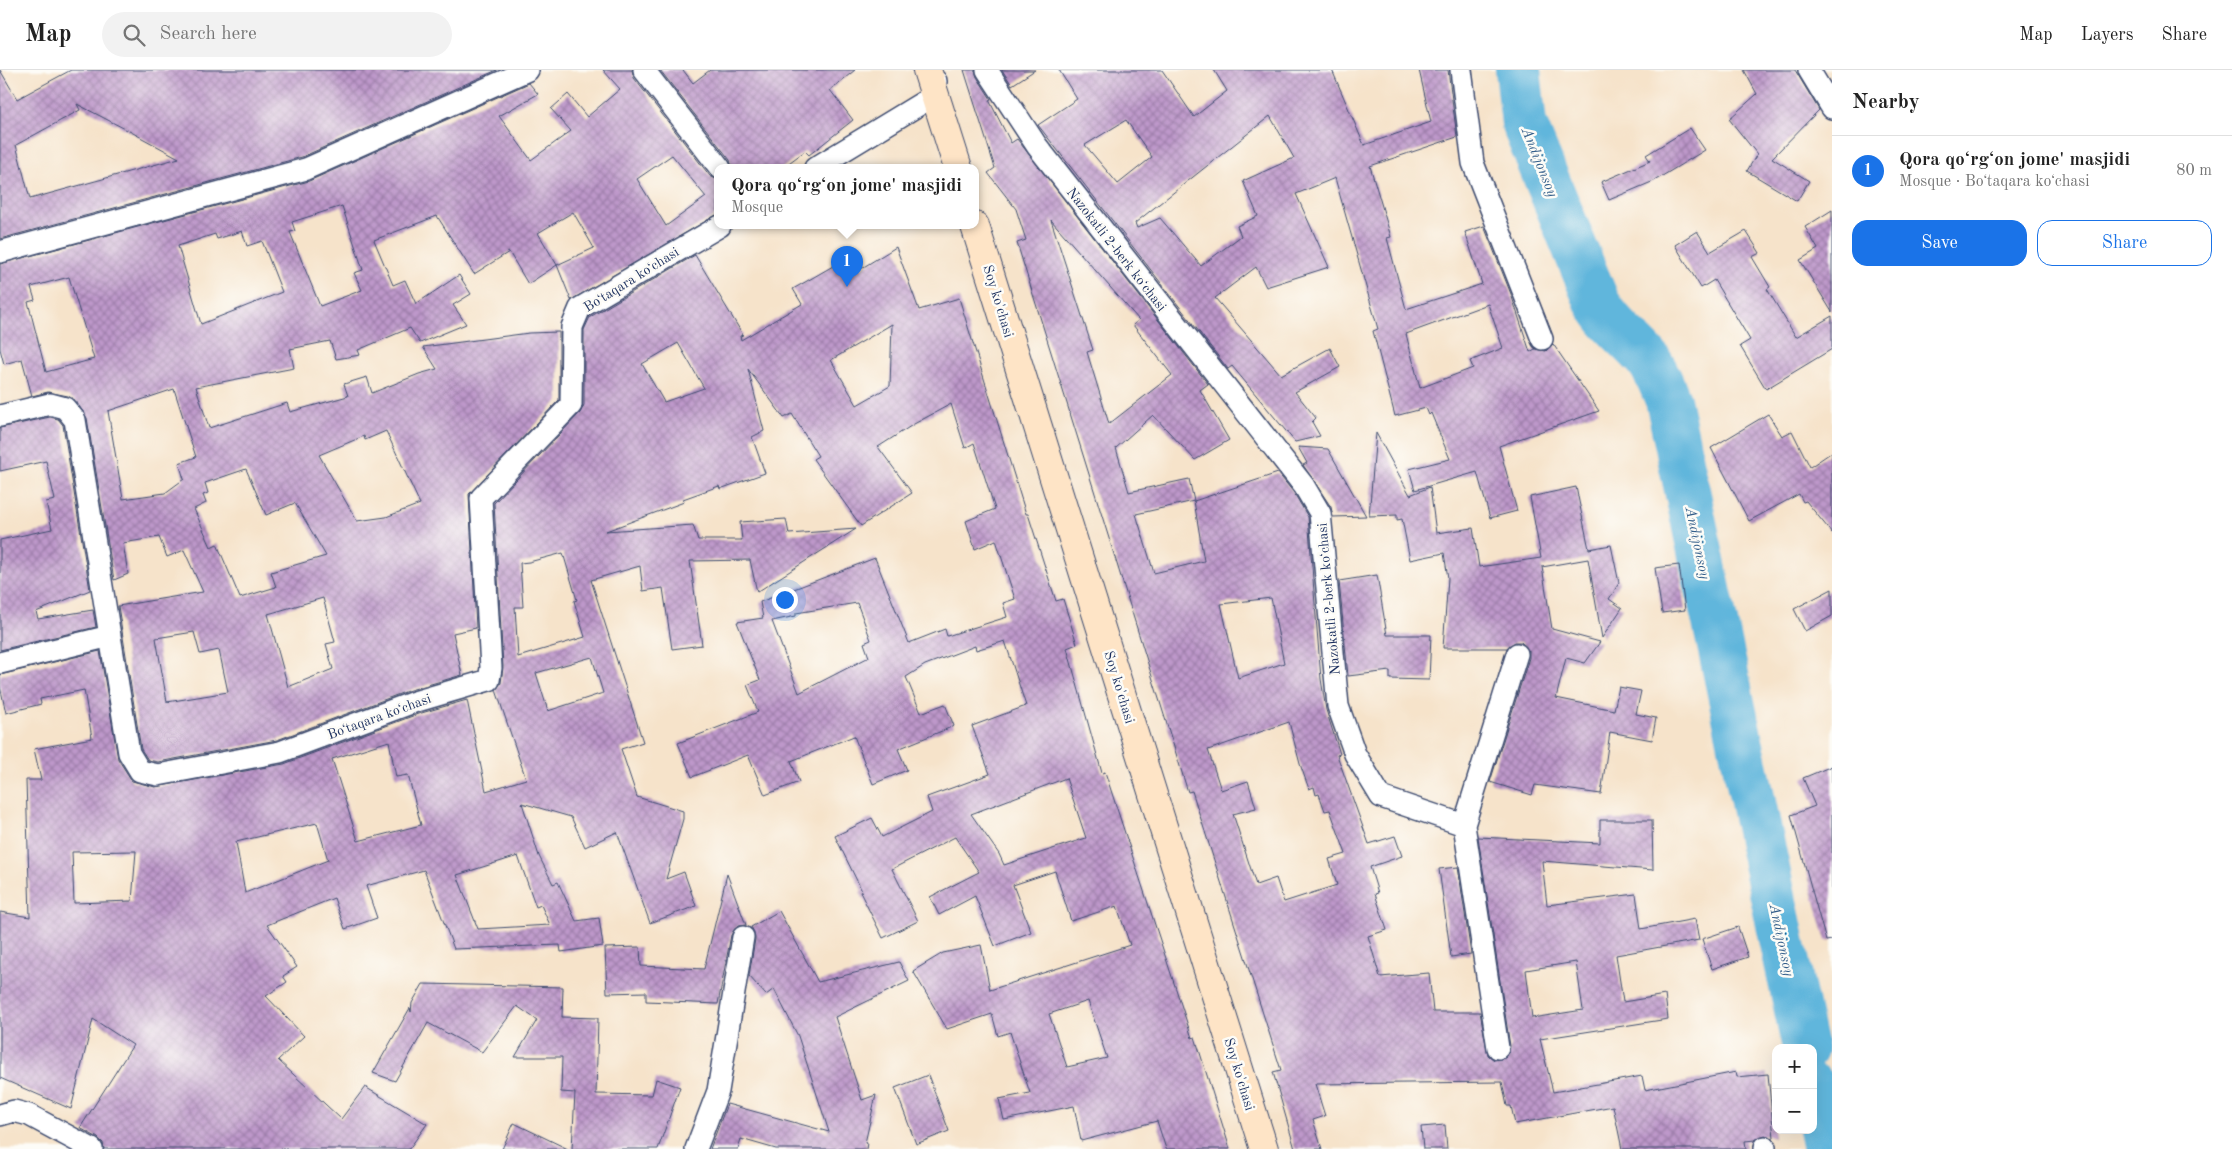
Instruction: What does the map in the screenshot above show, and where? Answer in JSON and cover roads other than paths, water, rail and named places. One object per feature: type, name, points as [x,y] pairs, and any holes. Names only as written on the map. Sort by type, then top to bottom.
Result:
[{"type":"main road","points":[[933,78],[957,164]]},
{"type":"main road","name":"Soy ko'chasi","points":[[977,229],[1264,1149]]},
{"type":"street","points":[[0,252],[306,169],[528,70]]},
{"type":"street","points":[[644,70],[717,164]]},
{"type":"street","name":"Nazokatli 2-berk koʻchasi","points":[[987,70],[1037,146],[1304,486],[1320,513],[1338,706],[1355,754],[1381,797],[1464,825]]},
{"type":"street","points":[[1461,70],[1473,163],[1542,339]]},
{"type":"street","points":[[1809,70],[1832,108]]},
{"type":"street","points":[[820,164],[933,78]]},
{"type":"street","name":"Boʻtaqara koʻchasi","points":[[0,416],[50,404],[65,408],[75,420],[129,753],[140,771],[158,775],[280,752],[414,702],[489,680],[491,668],[481,498],[571,405],[572,327],[580,308],[715,229]]},
{"type":"street","points":[[0,663],[110,636]]},
{"type":"street","points":[[1498,1048],[1464,825],[1517,654]]},
{"type":"street","points":[[696,1149],[718,1091],[743,937]]},
{"type":"street","points":[[0,1115],[14,1111],[30,1115],[92,1149]]},
{"type":"waterway","name":"Andijonsoy","points":[[1518,70],[1524,124],[1597,302],[1614,325],[1651,363],[1668,400],[1804,1044]]},
{"type":"waterway","name":"Andijonsoy","points":[[1814,1089],[1826,1149]]},
{"type":"place","name":"Qora qoʻrgʻon jome' masjidi","points":[[847,287]]}]
